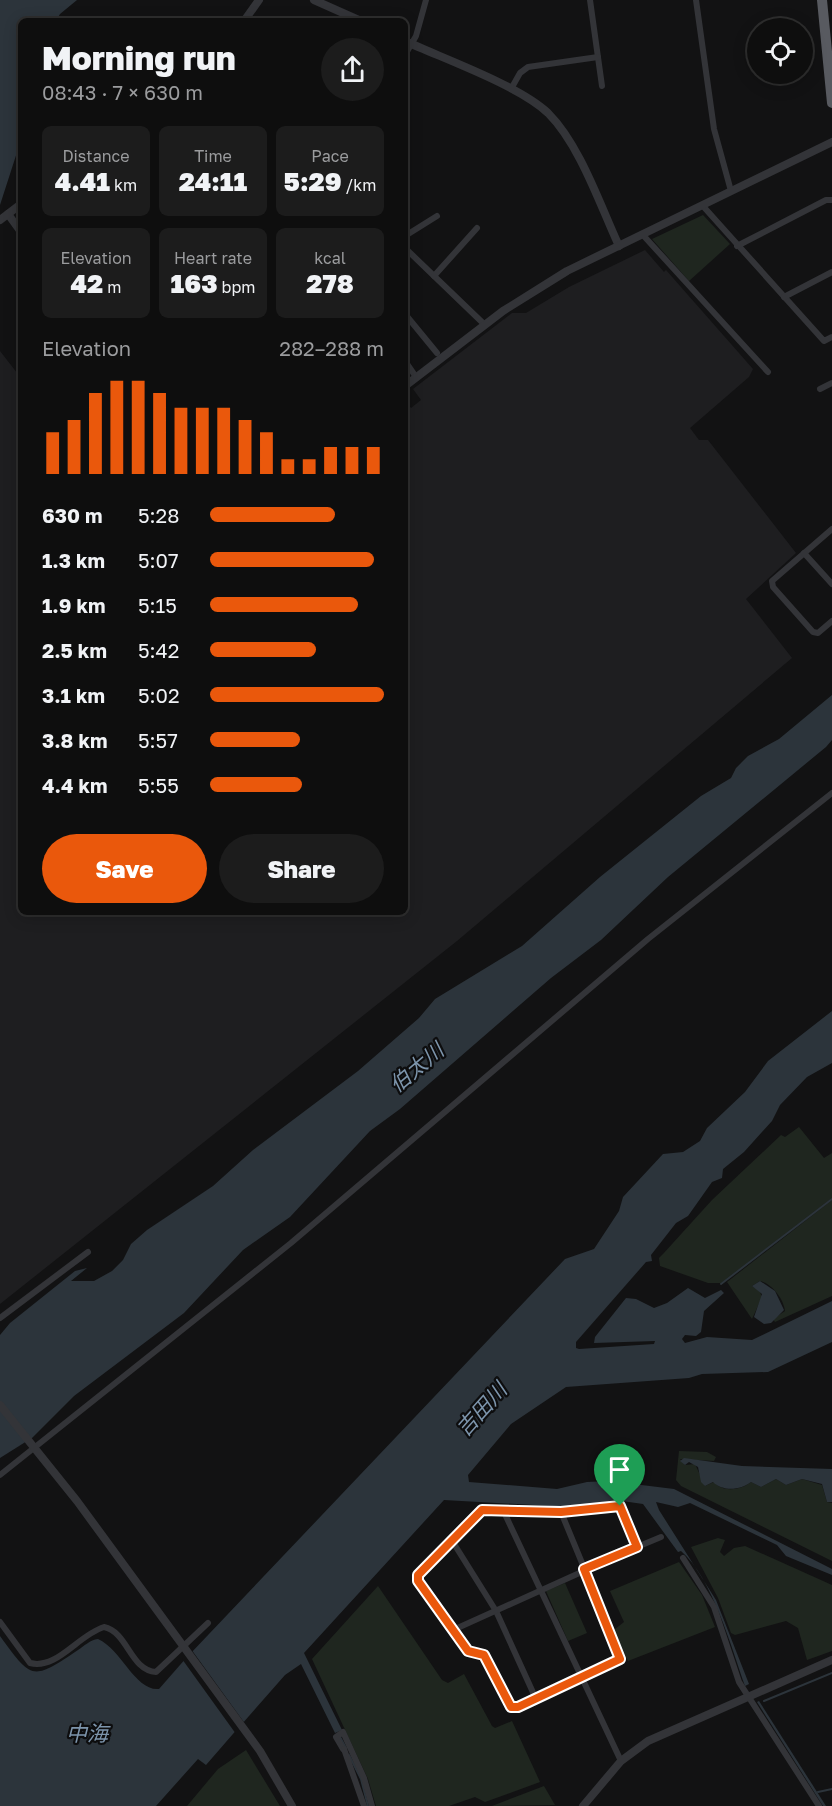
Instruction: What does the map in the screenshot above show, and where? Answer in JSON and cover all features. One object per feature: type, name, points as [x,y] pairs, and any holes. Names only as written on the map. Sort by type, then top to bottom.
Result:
[{"type":"highway","points":[[822,0],[832,103]]},
{"type":"street","points":[[246,18],[259,0]]},
{"type":"street","points":[[314,0],[354,18]]},
{"type":"street","points":[[426,0],[409,42],[511,89],[532,101],[557,124],[576,156],[619,246]]},
{"type":"street","points":[[590,0],[602,86]]},
{"type":"street","points":[[696,0],[714,129],[731,191]]},
{"type":"street","points":[[511,89],[519,73],[528,67],[598,57]]},
{"type":"street","points":[[408,384],[520,299],[567,271],[832,142]]},
{"type":"street","points":[[737,246],[826,200],[832,200]]},
{"type":"street","points":[[702,205],[824,341],[832,338]]},
{"type":"street","points":[[0,220],[18,206]]},
{"type":"street","points":[[8,214],[18,228]]},
{"type":"street","points":[[408,234],[437,216]]},
{"type":"street","points":[[434,276],[477,228]]},
{"type":"street","points":[[642,234],[768,372]]},
{"type":"street","points":[[408,251],[485,325]]},
{"type":"street","points":[[784,297],[832,272]]},
{"type":"street","points":[[408,318],[437,353]]},
{"type":"street","points":[[408,365],[416,377]]},
{"type":"street","points":[[820,389],[832,383]]},
{"type":"street","points":[[832,529],[772,581],[772,587],[813,632],[818,633],[832,621]]},
{"type":"street","points":[[804,553],[832,584]]},
{"type":"street","points":[[0,1475],[291,1243],[648,939],[832,794]]},
{"type":"street","points":[[0,1318],[88,1252]]},
{"type":"street","points":[[0,1404],[36,1448],[260,1751],[292,1806]]},
{"type":"street","points":[[561,1512],[620,1658],[518,1707],[509,1705],[484,1655],[480,1652],[470,1653],[417,1579],[419,1574],[478,1512],[503,1510],[561,1512],[620,1506],[637,1547]]},
{"type":"street","points":[[503,1510],[621,1761]]},
{"type":"street","points":[[453,1630],[584,1569],[661,1537]]},
{"type":"street","points":[[451,1539],[496,1611],[536,1699]]},
{"type":"street","points":[[683,1558],[714,1607],[739,1682],[819,1806]]},
{"type":"street","points":[[0,1622],[30,1664],[46,1664],[93,1630],[104,1627],[114,1632],[139,1664],[147,1670],[161,1670],[185,1651],[208,1623]]},
{"type":"street","points":[[588,1804],[621,1761],[663,1733],[832,1660]]},
{"type":"street","points":[[338,1735],[343,1732],[364,1806]]},
{"type":"street","points":[[346,1748],[364,1778],[372,1806]]},
{"type":"shaded area","points":[[703,215],[730,244],[689,281],[652,239]]},
{"type":"shaded area","points":[[645,250],[664,272],[666,270],[753,369],[749,377],[690,428],[699,440],[708,440],[796,553],[746,599],[792,658],[457,941],[0,1304],[0,351],[18,374],[18,915],[408,915],[408,404],[411,408],[421,400],[413,389],[512,313],[526,313],[569,287]]},
{"type":"shaded area","points":[[799,1127],[824,1158],[832,1153],[832,1198],[721,1283],[708,1283],[660,1266],[659,1258],[712,1200],[781,1135],[785,1137]]},
{"type":"shaded area","points":[[832,1200],[832,1296],[775,1322],[773,1319],[785,1311],[784,1306],[772,1288],[760,1281],[752,1286],[759,1290],[762,1297],[752,1319],[727,1282]]},
{"type":"shaded area","points":[[679,1451],[707,1452],[716,1457],[714,1461],[680,1459],[685,1465],[695,1464],[705,1486],[714,1482],[722,1488],[732,1489],[751,1482],[761,1487],[776,1479],[786,1485],[802,1479],[822,1485],[827,1502],[832,1503],[832,1561],[681,1486],[676,1480]]},
{"type":"shaded area","points":[[718,1538],[725,1540],[720,1552],[724,1556],[734,1548],[745,1546],[832,1585],[832,1651],[807,1660],[798,1628],[786,1621],[735,1635],[731,1633],[718,1598],[691,1547]]},
{"type":"shaded area","points":[[679,1562],[702,1595],[715,1627],[628,1661],[614,1630],[624,1622],[610,1591]]},
{"type":"shaded area","points":[[565,1583],[587,1633],[568,1641],[546,1591]]},
{"type":"shaded area","points":[[378,1586],[442,1680],[448,1683],[464,1674],[492,1726],[495,1728],[512,1721],[540,1782],[485,1802],[475,1797],[449,1806],[376,1806],[368,1779],[312,1659]]},
{"type":"shaded area","points":[[246,1750],[280,1806],[187,1806],[218,1769]]},
{"type":"shaded area","points":[[544,1786],[555,1805],[492,1806]]},
{"type":"water","points":[[0,0],[77,0],[58,18],[18,18],[18,149],[0,205]]},
{"type":"water","name":"伯太川","points":[[832,695],[832,740],[826,747],[668,877],[601,940],[551,978],[400,1109],[370,1131],[290,1217],[243,1250],[184,1313],[74,1396],[31,1439],[0,1402],[0,1335],[10,1323],[75,1271],[87,1268],[71,1281],[94,1281],[112,1271],[123,1260],[131,1244],[147,1230],[213,1186],[253,1150],[358,1071],[419,1018],[435,999],[522,946],[600,877],[701,796],[731,778],[736,768],[748,756],[779,739]]},
{"type":"water","name":"吉田川","points":[[832,1011],[832,1063],[807,1077],[780,1105],[772,1121],[744,1152],[723,1169],[722,1178],[712,1182],[688,1216],[676,1223],[651,1255],[652,1261],[646,1262],[576,1342],[576,1348],[654,1344],[655,1341],[594,1343],[595,1337],[626,1298],[636,1299],[654,1308],[667,1303],[688,1288],[705,1298],[721,1290],[724,1293],[704,1311],[701,1332],[696,1336],[685,1335],[682,1339],[685,1343],[707,1337],[752,1340],[832,1301],[832,1342],[768,1372],[702,1374],[689,1378],[566,1387],[511,1424],[468,1475],[469,1482],[557,1489],[587,1482],[609,1481],[674,1489],[832,1569],[832,1575],[786,1556],[777,1545],[690,1503],[678,1507],[656,1502],[697,1571],[681,1551],[678,1552],[643,1504],[615,1500],[570,1507],[444,1500],[304,1653],[342,1730],[335,1733],[301,1664],[285,1675],[242,1724],[190,1654],[565,1259],[594,1249],[619,1211],[623,1197],[663,1154],[683,1152],[700,1141],[707,1128],[745,1092],[768,1061]]},
{"type":"water","points":[[760,1281],[775,1291],[784,1310],[771,1323],[764,1324],[754,1317],[762,1294],[752,1286]]},
{"type":"water","points":[[0,1409],[27,1441],[0,1458]]},
{"type":"water","points":[[684,1458],[742,1466],[832,1469],[832,1502],[827,1502],[822,1484],[802,1479],[786,1485],[776,1479],[761,1487],[751,1482],[732,1489],[713,1482],[705,1486],[701,1482],[698,1467],[689,1462],[685,1465],[680,1461]]},
{"type":"water","points":[[704,1580],[716,1600],[749,1684],[745,1686],[720,1614]]},
{"type":"water","name":"中海","points":[[0,1636],[19,1661],[34,1671],[42,1671],[51,1667],[98,1639],[107,1644],[135,1677],[150,1688],[159,1689],[187,1657],[239,1727],[206,1765],[198,1759],[156,1806],[0,1806]]},
{"type":"water","points":[[759,1701],[826,1806],[823,1806],[757,1702]]},
{"type":"pier","points":[[191,1649],[246,1725],[236,1734],[182,1659]]},
{"type":"waterway","points":[[721,1284],[832,1199]]},
{"type":"waterway","points":[[764,1701],[832,1673]]},
{"type":"waterway","points":[[340,1737],[346,1748]]},
{"type":"waterway","points":[[349,1755],[361,1779],[368,1806]]},
{"type":"waterway","points":[[818,1792],[832,1789]]},
{"type":"route","points":[[620,1506],[637,1547],[584,1569],[620,1659],[518,1707],[511,1707],[482,1652],[472,1654],[468,1651],[418,1581],[418,1575],[482,1510],[561,1512],[620,1506]]}]
